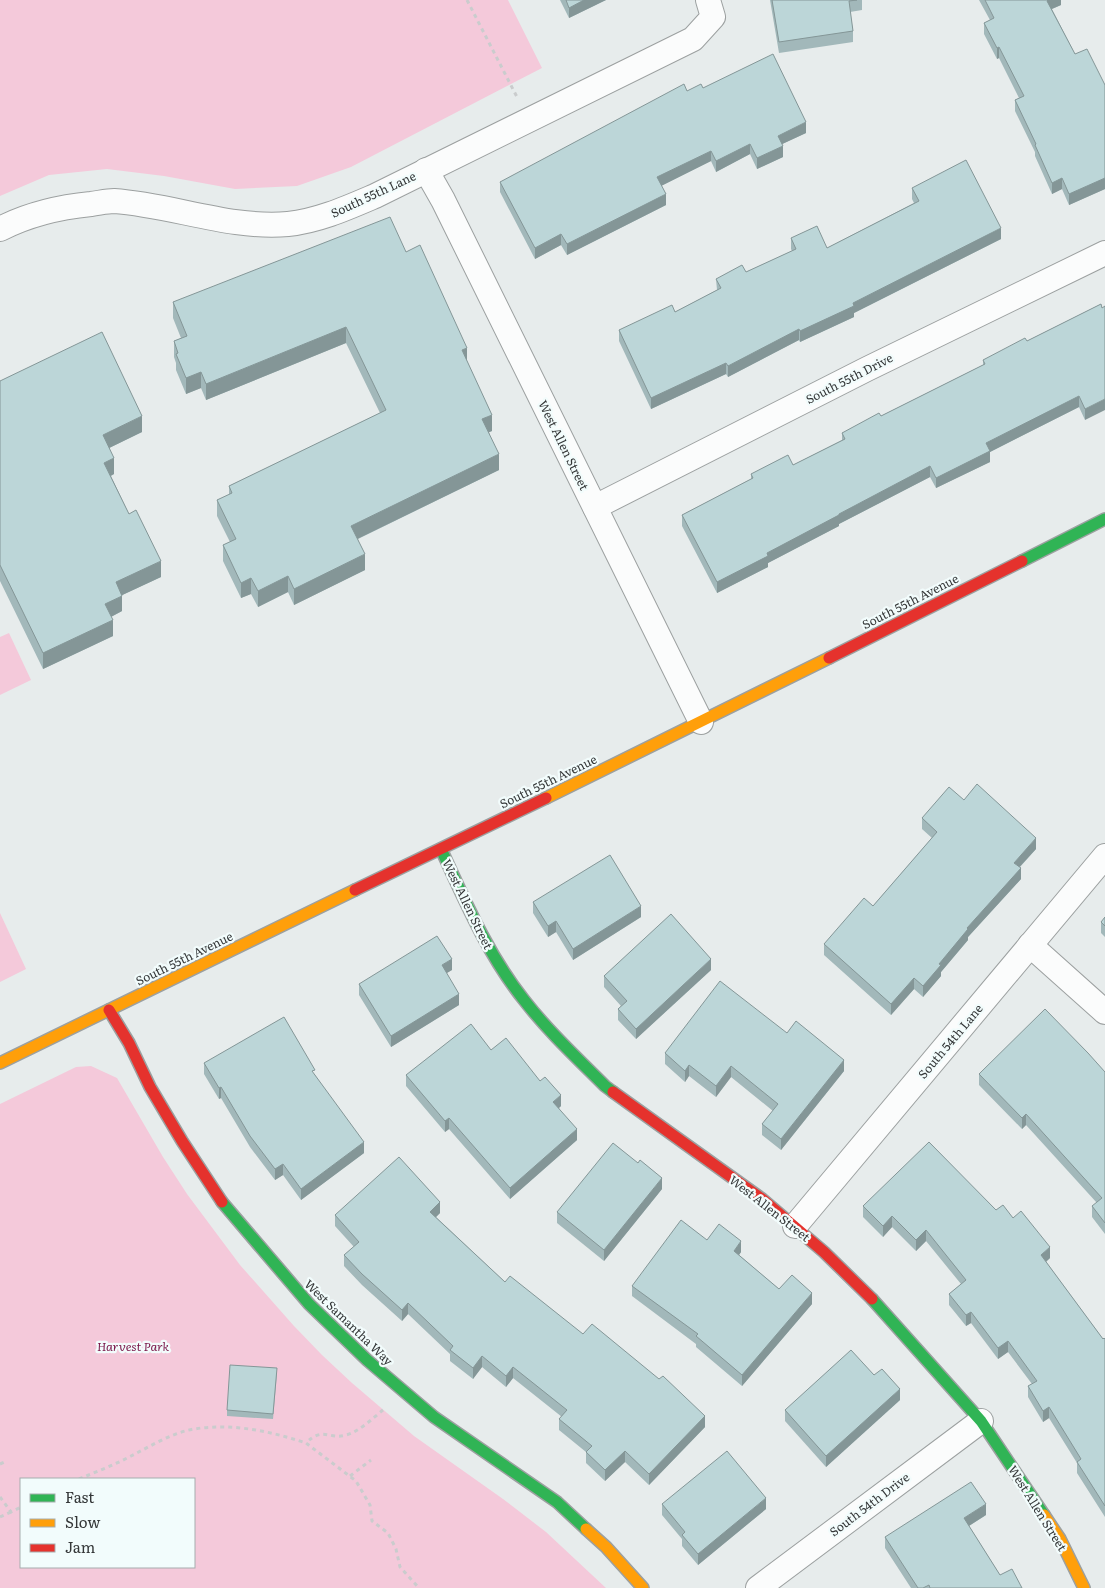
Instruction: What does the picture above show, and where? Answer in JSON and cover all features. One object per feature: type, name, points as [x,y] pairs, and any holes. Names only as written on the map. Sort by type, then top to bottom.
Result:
[{"type":"street","name":"South 55th Lane","points":[[0,229],[33,215],[72,206],[113,201],[155,206],[235,223],[288,224],[330,215],[375,196],[693,39],[710,9]]},
{"type":"street","name":"West Allen Street","points":[[426,170],[443,200],[701,722]]},
{"type":"street","name":"South 55th Drive","points":[[595,506],[1105,252]]},
{"type":"street","name":"South 55th Avenue","points":[[0,1063],[701,722],[1105,519]]},
{"type":"street","name":"West Allen Street","points":[[441,849],[470,912],[494,955],[523,998],[557,1038],[604,1086],[762,1199],[795,1226],[874,1301],[981,1421],[1060,1539],[1084,1588]]},
{"type":"street","name":"South 54th Lane","points":[[795,1226],[1105,856]]},
{"type":"street","points":[[1030,945],[1105,1012]]},
{"type":"street","name":"West Samantha Way","points":[[109,1010],[182,1141],[227,1209],[309,1304],[367,1360],[434,1417],[557,1502],[606,1547],[643,1588]]},
{"type":"street","name":"South 54th Drive","points":[[758,1588],[981,1421]]},
{"type":"path","points":[[467,0],[528,119]]},
{"type":"path","points":[[306,1443],[312,1436],[325,1433],[335,1436],[348,1435],[389,1405]]},
{"type":"path","points":[[81,1478],[160,1440],[192,1430],[224,1426],[279,1435],[306,1443],[356,1481],[370,1505],[372,1521],[388,1533],[396,1549],[400,1567],[419,1588]]},
{"type":"path","points":[[350,1476],[371,1460]]},
{"type":"path","points":[[0,1464],[7,1461]]},
{"type":"path","points":[[0,1498],[11,1512]]},
{"type":"path","points":[[0,1517],[20,1508]]},
{"type":"green space","points":[[0,0],[508,0],[542,68],[351,167],[297,186],[235,189],[164,176],[107,169],[49,175],[0,196]]},
{"type":"green space","points":[[9,633],[31,680],[0,695],[0,637]]},
{"type":"green space","points":[[0,913],[26,969],[0,982]]},
{"type":"green space","name":"Harvest Park","points":[[91,1066],[117,1078],[187,1194],[240,1265],[294,1326],[352,1383],[414,1436],[546,1532],[606,1588],[0,1588],[0,1104],[76,1067]]},
{"type":"building","points":[[566,0],[584,0],[569,8]]},
{"type":"building","points":[[772,0],[857,0],[849,1],[853,31],[779,42]]},
{"type":"building","points":[[985,0],[1048,0],[1075,54],[1087,49],[1105,85],[1105,178],[1069,194],[1062,178],[1052,183],[1015,100],[1024,96],[999,47],[997,48],[984,23],[994,18]]},
{"type":"building","points":[[773,54],[806,122],[778,136],[783,146],[757,158],[750,144],[716,161],[711,151],[657,177],[666,194],[567,244],[561,234],[535,248],[500,182],[684,84],[687,91],[701,84],[703,88]]},
{"type":"building","points":[[966,160],[1001,228],[853,303],[854,306],[800,331],[799,329],[728,366],[726,363],[651,398],[619,330],[672,305],[675,312],[721,288],[716,279],[742,265],[746,272],[796,249],[791,238],[817,226],[827,248],[919,201],[912,188]]},
{"type":"building","points":[[390,217],[406,252],[420,245],[467,348],[462,350],[492,415],[482,419],[499,454],[351,526],[365,554],[294,589],[288,576],[258,591],[251,578],[241,583],[223,545],[236,539],[217,500],[232,493],[229,486],[386,410],[346,327],[206,384],[201,372],[186,378],[176,354],[178,353],[174,341],[187,336],[173,302]]},
{"type":"building","points":[[1101,304],[1102,308],[1105,306],[1105,399],[1085,409],[1079,396],[986,443],[990,451],[936,478],[930,466],[767,553],[768,556],[717,582],[682,515],[753,478],[751,474],[788,455],[793,465],[845,439],[842,433],[879,413],[881,416],[985,364],[983,360],[1025,338],[1027,341]]},
{"type":"building","points":[[102,332],[142,416],[103,435],[114,458],[104,463],[129,514],[136,510],[161,561],[116,582],[122,596],[105,604],[113,620],[43,653],[0,565],[0,381]]},
{"type":"building","points":[[977,784],[1036,838],[1014,863],[1021,868],[967,928],[939,964],[941,965],[923,986],[914,978],[891,1004],[824,944],[864,898],[873,906],[937,832],[922,818],[949,787],[964,800]]},
{"type":"building","points":[[610,855],[641,906],[573,949],[556,921],[548,926],[533,902]]},
{"type":"building","points":[[671,914],[711,959],[636,1029],[618,1009],[627,1001],[604,976]]},
{"type":"building","points":[[1105,917],[1105,926],[1101,922]]},
{"type":"building","points":[[437,936],[452,959],[442,965],[459,994],[391,1036],[359,984]]},
{"type":"building","points":[[720,981],[787,1033],[796,1021],[844,1060],[781,1139],[762,1124],[778,1104],[731,1066],[716,1086],[689,1065],[685,1071],[665,1053]]},
{"type":"building","points":[[1045,1009],[1105,1072],[1105,1223],[1092,1206],[1102,1198],[1026,1114],[1022,1118],[979,1074]]},
{"type":"building","points":[[284,1017],[315,1070],[312,1071],[364,1142],[301,1189],[283,1164],[275,1169],[250,1136],[221,1087],[219,1088],[204,1063]]},
{"type":"building","points":[[471,1024],[491,1050],[506,1038],[540,1081],[545,1077],[561,1095],[553,1102],[577,1129],[510,1188],[449,1118],[445,1121],[406,1075]]},
{"type":"building","points":[[929,1142],[996,1210],[1003,1205],[1013,1218],[1021,1211],[1050,1247],[1041,1255],[1103,1339],[1105,1339],[1105,1506],[1077,1462],[1081,1459],[1049,1407],[1043,1411],[1028,1386],[1037,1381],[1008,1341],[998,1348],[971,1312],[966,1315],[949,1294],[966,1280],[926,1230],[916,1240],[892,1216],[883,1226],[863,1206]]},
{"type":"building","points":[[613,1143],[638,1163],[640,1160],[662,1178],[604,1250],[557,1212]]},
{"type":"building","points":[[399,1157],[440,1202],[430,1212],[505,1282],[510,1276],[583,1334],[592,1324],[659,1379],[663,1376],[705,1416],[649,1474],[625,1451],[605,1470],[586,1452],[592,1446],[559,1419],[567,1410],[513,1367],[506,1376],[482,1356],[473,1368],[450,1350],[453,1346],[408,1303],[402,1310],[344,1255],[359,1242],[335,1215]]},
{"type":"building","points":[[681,1220],[707,1240],[719,1224],[741,1241],[734,1251],[779,1289],[792,1275],[812,1293],[742,1375],[696,1336],[698,1334],[632,1286]]},
{"type":"building","points":[[851,1350],[874,1375],[882,1369],[900,1389],[826,1456],[785,1410]]},
{"type":"building","points":[[230,1365],[277,1368],[273,1414],[227,1410]]},
{"type":"building","points":[[727,1451],[766,1498],[698,1554],[682,1535],[685,1532],[662,1504]]},
{"type":"building","points":[[971,1482],[986,1504],[964,1518],[1000,1575],[1012,1569],[1022,1588],[930,1588],[929,1585],[918,1588],[885,1537]]},
{"type":"traffic: fast","points":[[1022,561],[1105,519]]},
{"type":"traffic: fast","points":[[441,849],[478,927],[511,983],[553,1033],[613,1092]]},
{"type":"traffic: fast","points":[[222,1202],[309,1304],[367,1360],[434,1417],[557,1502],[586,1529]]},
{"type":"traffic: fast","points":[[872,1299],[981,1421],[1044,1515]]},
{"type":"traffic: slow","points":[[546,798],[829,658]]},
{"type":"traffic: slow","points":[[0,1063],[355,890]]},
{"type":"traffic: slow","points":[[1044,1515],[1060,1539],[1084,1588]]},
{"type":"traffic: slow","points":[[586,1529],[606,1547],[643,1588]]},
{"type":"traffic: jam","points":[[829,658],[1022,561]]},
{"type":"traffic: jam","points":[[355,890],[546,798]]},
{"type":"traffic: jam","points":[[109,1010],[129,1043],[150,1087],[182,1141],[222,1202]]},
{"type":"traffic: jam","points":[[613,1092],[762,1199],[824,1252],[872,1299]]}]
